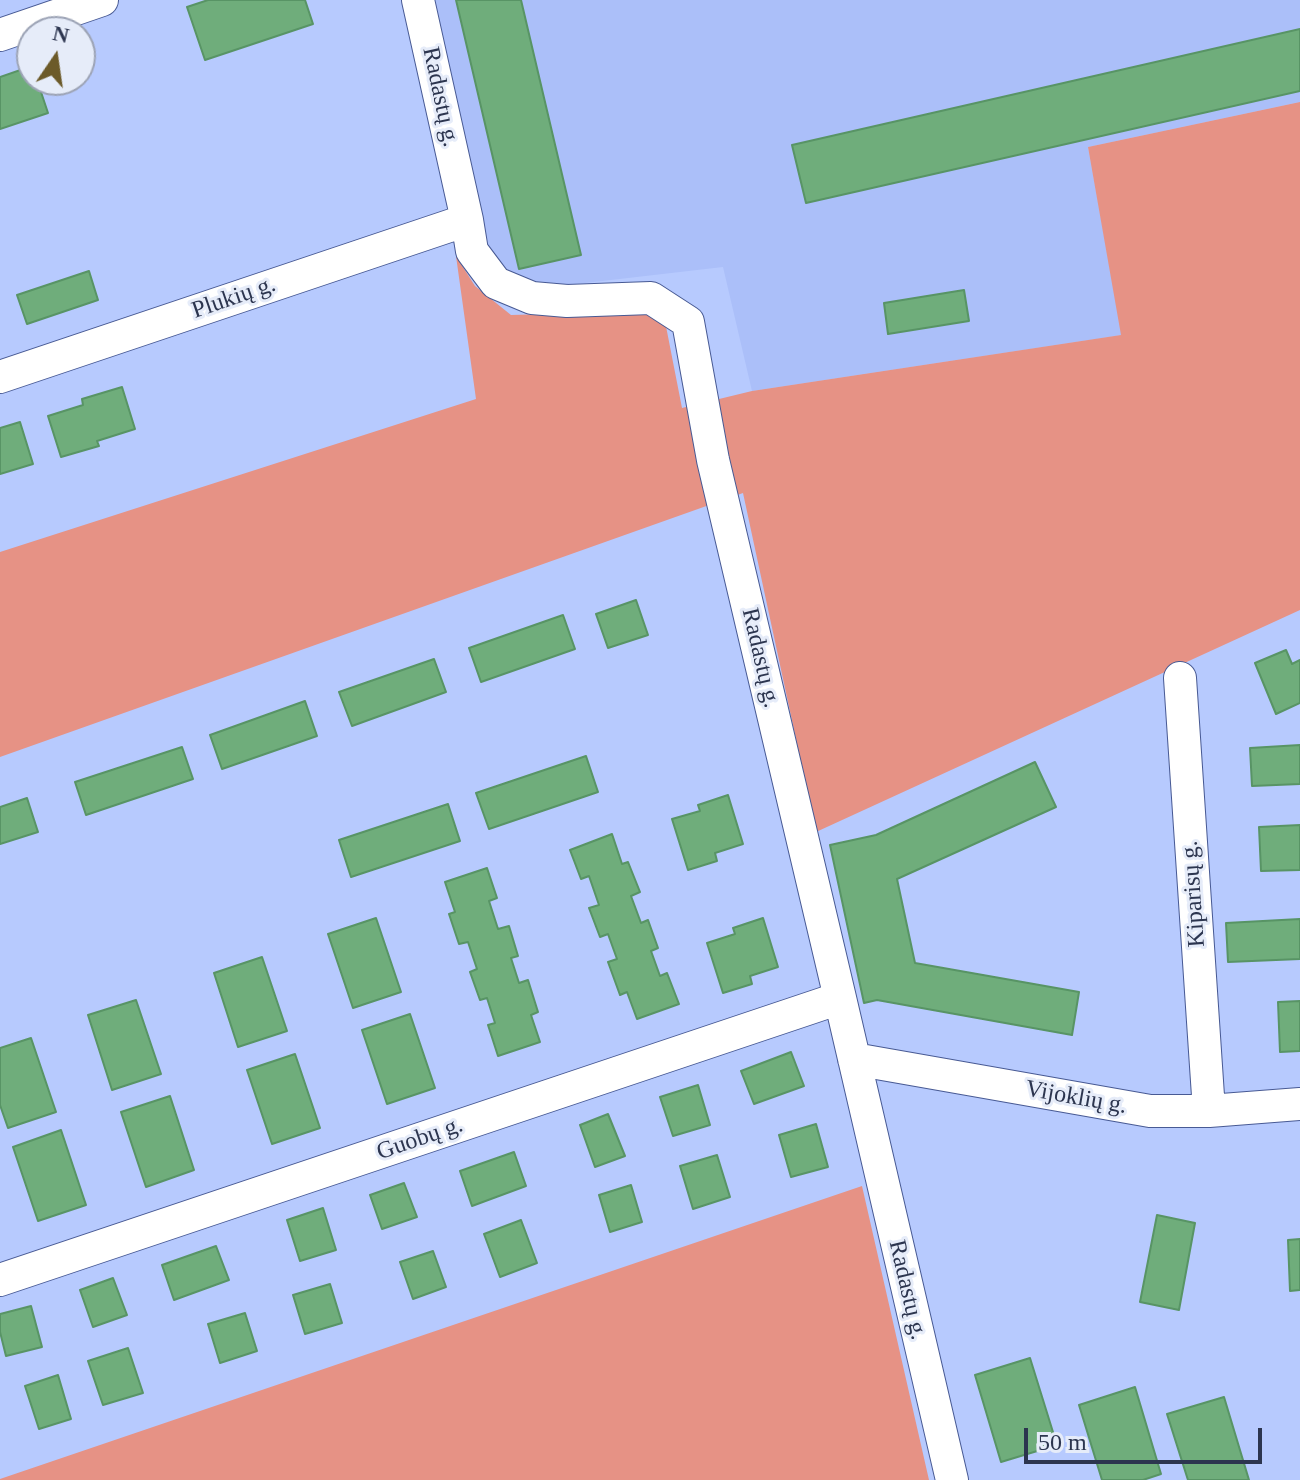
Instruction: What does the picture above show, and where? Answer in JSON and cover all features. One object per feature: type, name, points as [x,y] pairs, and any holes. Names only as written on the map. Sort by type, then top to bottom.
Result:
[{"type":"street","points":[[0,35],[102,0]]},
{"type":"street","name":"Radastų g.","points":[[418,0],[472,251],[496,283],[532,298],[567,301],[651,298],[688,322],[713,460],[952,1480]]},
{"type":"street","name":"Plukių g.","points":[[0,377],[467,220]]},
{"type":"street","name":"Kiparisų g.","points":[[1180,678],[1209,1111]]},
{"type":"street","name":"Guobų g.","points":[[0,1280],[840,998]]},
{"type":"street","name":"Vijoklių g.","points":[[854,1059],[1150,1111],[1209,1111],[1300,1104]]},
{"type":"shaded area","points":[[428,0],[1300,0],[1300,102],[1088,147],[1122,335],[752,391],[723,267],[559,286],[526,281],[508,273],[489,247]]},
{"type":"shaded area","points":[[1300,102],[1300,610],[816,832],[743,493],[0,757],[0,552],[476,399],[456,256],[475,286],[511,315],[663,311],[682,408],[752,391],[1121,335],[1088,147]]},
{"type":"shaded area","points":[[862,1186],[929,1480],[0,1480],[0,1479]]},
{"type":"building","points":[[208,0],[305,0],[313,24],[205,60],[187,7]]},
{"type":"building","points":[[456,0],[521,0],[581,255],[519,269]]},
{"type":"building","points":[[1300,29],[1300,91],[806,203],[792,145]]},
{"type":"building","points":[[16,72],[16,96],[42,96],[48,113],[0,129],[0,77]]},
{"type":"building","points":[[89,271],[98,300],[27,324],[17,295]]},
{"type":"building","points":[[964,290],[969,321],[888,334],[884,303]]},
{"type":"building","points":[[122,387],[135,429],[97,441],[99,446],[61,457],[48,416],[83,405],[82,399]]},
{"type":"building","points":[[20,422],[33,464],[0,474],[0,428]]},
{"type":"building","points":[[636,600],[648,635],[608,648],[596,614]]},
{"type":"building","points":[[563,615],[575,649],[481,682],[469,648]]},
{"type":"building","points":[[1286,650],[1292,664],[1300,660],[1300,703],[1276,714],[1255,663]]},
{"type":"building","points":[[434,659],[446,692],[352,726],[339,692]]},
{"type":"building","points":[[305,701],[317,736],[222,769],[210,735]]},
{"type":"building","points":[[1300,745],[1300,784],[1252,786],[1250,748]]},
{"type":"building","points":[[182,747],[193,779],[86,815],[75,782]]},
{"type":"building","points":[[586,756],[598,792],[489,829],[476,793]]},
{"type":"building","points":[[1035,762],[1056,807],[897,879],[915,963],[1079,992],[1072,1035],[877,1000],[864,1003],[830,845],[876,835]]},
{"type":"building","points":[[728,795],[743,844],[715,853],[717,861],[688,870],[672,819],[700,811],[698,805]]},
{"type":"building","points":[[27,798],[38,832],[0,844],[0,807]]},
{"type":"building","points":[[448,804],[460,841],[351,877],[339,840]]},
{"type":"building","points":[[1300,825],[1300,870],[1261,871],[1259,827]]},
{"type":"building","points":[[612,834],[622,864],[628,862],[640,892],[631,896],[641,923],[648,920],[658,948],[651,951],[660,976],[667,973],[679,1004],[637,1019],[627,992],[620,995],[608,962],[617,959],[608,934],[600,937],[589,908],[599,905],[589,876],[581,879],[570,850]]},
{"type":"building","points":[[487,868],[497,898],[489,901],[498,929],[509,926],[518,956],[511,958],[519,983],[528,980],[538,1012],[531,1015],[540,1042],[498,1056],[488,1025],[495,1023],[487,998],[480,1000],[470,972],[477,969],[468,942],[459,944],[449,914],[455,912],[445,882]]},
{"type":"building","points":[[376,918],[401,992],[353,1008],[328,934]]},
{"type":"building","points":[[763,918],[778,967],[750,976],[752,984],[723,993],[707,943],[735,934],[733,928]]},
{"type":"building","points":[[1300,919],[1300,959],[1228,962],[1226,923]]},
{"type":"building","points":[[262,957],[287,1031],[238,1047],[214,973]]},
{"type":"building","points":[[136,1000],[161,1074],[112,1090],[88,1015]]},
{"type":"building","points":[[1300,1001],[1300,1051],[1280,1052],[1278,1002]]},
{"type":"building","points":[[410,1014],[435,1088],[387,1104],[362,1030]]},
{"type":"building","points":[[31,1038],[56,1112],[8,1128],[0,1105],[0,1048]]},
{"type":"building","points":[[791,1052],[804,1086],[754,1104],[741,1071]]},
{"type":"building","points":[[295,1054],[320,1128],[272,1144],[247,1070]]},
{"type":"building","points":[[698,1085],[710,1125],[673,1136],[660,1097]]},
{"type":"building","points":[[170,1096],[194,1170],[146,1187],[121,1112]]},
{"type":"building","points":[[608,1114],[625,1156],[595,1167],[580,1125]]},
{"type":"building","points":[[816,1124],[828,1167],[791,1177],[779,1135]]},
{"type":"building","points":[[61,1130],[86,1205],[38,1221],[13,1147]]},
{"type":"building","points":[[514,1152],[526,1186],[472,1206],[460,1171]]},
{"type":"building","points":[[717,1155],[730,1197],[693,1209],[680,1166]]},
{"type":"building","points":[[404,1183],[417,1217],[382,1229],[370,1195]]},
{"type":"building","points":[[631,1185],[642,1222],[610,1232],[599,1195]]},
{"type":"building","points":[[323,1208],[336,1250],[300,1261],[287,1220]]},
{"type":"building","points":[[1157,1215],[1195,1223],[1179,1310],[1140,1302]]},
{"type":"building","points":[[521,1220],[537,1263],[500,1277],[484,1234]]},
{"type":"building","points":[[1300,1239],[1300,1290],[1290,1291],[1288,1240]]},
{"type":"building","points":[[216,1246],[229,1280],[174,1300],[162,1265]]},
{"type":"building","points":[[433,1251],[446,1287],[413,1299],[400,1262]]},
{"type":"building","points":[[113,1278],[127,1315],[93,1327],[80,1290]]},
{"type":"building","points":[[330,1284],[342,1323],[305,1334],[293,1295]]},
{"type":"building","points":[[31,1306],[42,1347],[6,1356],[0,1332],[0,1314]]},
{"type":"building","points":[[245,1313],[257,1351],[220,1363],[208,1324]]},
{"type":"building","points":[[128,1348],[143,1393],[103,1405],[88,1361]]},
{"type":"building","points":[[1030,1358],[1057,1445],[1001,1462],[975,1375]]},
{"type":"building","points":[[58,1375],[71,1419],[39,1429],[25,1386]]},
{"type":"building","points":[[1135,1387],[1161,1474],[1143,1480],[1102,1480],[1079,1405]]},
{"type":"building","points":[[1224,1397],[1249,1480],[1188,1480],[1167,1414]]}]
